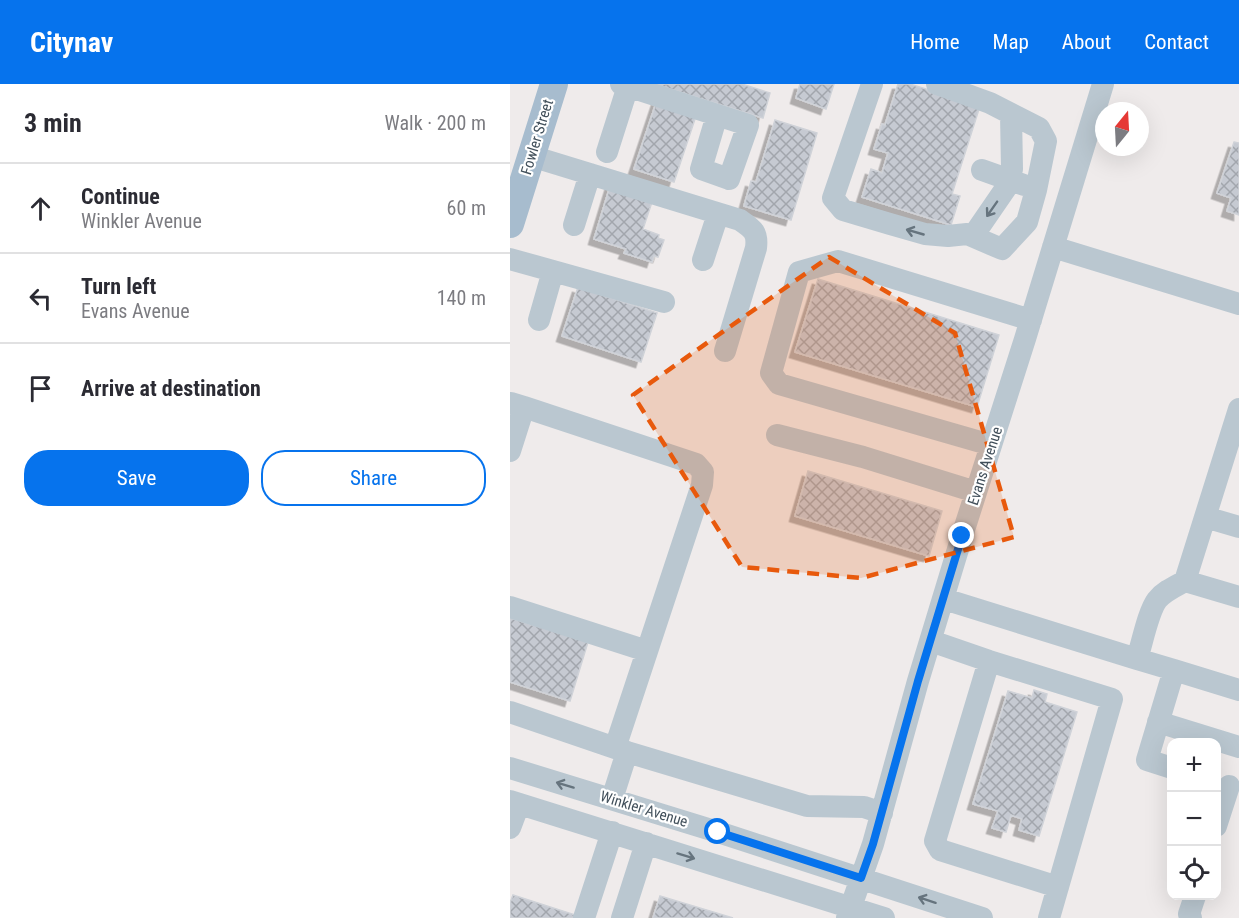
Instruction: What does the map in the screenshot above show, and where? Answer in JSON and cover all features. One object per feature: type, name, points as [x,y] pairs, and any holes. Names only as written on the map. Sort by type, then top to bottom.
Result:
[{"type":"main road","name":"Fowler Street","points":[[510,224],[522,168],[554,84]]},
{"type":"street","points":[[872,84],[833,198],[843,210],[925,234],[948,236],[967,234],[1002,249],[1027,222],[1046,141],[1039,129],[990,103],[937,84]]},
{"type":"street","name":"Evans Avenue","points":[[849,913],[873,844],[918,681],[1103,84]]},
{"type":"street","points":[[607,152],[625,85],[717,115]]},
{"type":"street","points":[[973,237],[1010,180],[1012,169],[1011,114]]},
{"type":"street","points":[[522,168],[590,174],[740,220],[753,229],[757,239],[756,248],[725,351]]},
{"type":"street","points":[[982,170],[1067,204]]},
{"type":"street","points":[[574,225],[590,174]]},
{"type":"street","points":[[704,260],[718,214]]},
{"type":"street","points":[[1053,247],[1239,304]]},
{"type":"street","points":[[510,259],[664,302]]},
{"type":"street","points":[[991,446],[779,384],[771,373],[799,272],[838,261],[1031,320]]},
{"type":"street","points":[[539,320],[553,271]]},
{"type":"street","points":[[510,451],[517,405],[696,464],[703,472],[702,485],[647,651],[621,750],[612,799]]},
{"type":"street","points":[[1137,659],[1152,608],[1158,598],[1185,581],[1239,409]]},
{"type":"street","points":[[777,435],[862,457],[976,492]]},
{"type":"street","points":[[1205,517],[1239,527]]},
{"type":"street","points":[[1185,581],[1239,597]]},
{"type":"street","points":[[944,599],[1239,690]]},
{"type":"street","points":[[510,607],[647,651]]},
{"type":"street","points":[[931,642],[1112,699],[1049,918]]},
{"type":"street","points":[[989,661],[935,841],[940,850],[1058,887]]},
{"type":"street","points":[[1167,766],[1147,760],[1174,670]]},
{"type":"street","points":[[510,712],[621,750],[807,806],[864,807],[882,813]]},
{"type":"street","points":[[1158,722],[1239,747]]},
{"type":"street","name":"Winkler Avenue","points":[[510,768],[982,918]]},
{"type":"street","points":[[1221,809],[1228,786]]},
{"type":"street","points":[[510,828],[515,802],[646,843],[849,913],[884,918]]},
{"type":"street","points":[[584,918],[612,832]]},
{"type":"street","points":[[622,918],[646,843]]},
{"type":"street","points":[[1191,918],[1189,914],[1194,900]]},
{"type":"highlighted area","points":[[829,257],[955,333],[1014,537],[861,578],[742,567],[633,395]]},
{"type":"building","points":[[654,84],[742,84],[770,93],[763,118]]},
{"type":"building","points":[[800,84],[834,84],[826,109],[796,98]]},
{"type":"building","points":[[898,84],[910,84],[980,106],[952,194],[960,196],[951,225],[862,197],[871,169],[882,173],[888,153],[874,149],[882,124],[885,125]]},
{"type":"building","points":[[657,100],[697,113],[674,182],[634,169]]},
{"type":"building","points":[[775,120],[817,133],[791,220],[744,206],[751,181],[756,182]]},
{"type":"building","points":[[1234,142],[1239,143],[1239,215],[1227,211],[1231,198],[1217,193]]},
{"type":"building","points":[[611,183],[654,196],[643,229],[659,235],[658,238],[664,240],[658,257],[654,256],[652,262],[624,253],[626,249],[594,239]]},
{"type":"building","points":[[818,279],[999,335],[977,407],[795,352]]},
{"type":"building","points":[[578,287],[657,313],[641,362],[562,336]]},
{"type":"building","points":[[808,471],[942,511],[929,556],[795,516]]},
{"type":"building","points":[[510,618],[588,642],[570,701],[510,682]]},
{"type":"building","points":[[1034,690],[1047,694],[1045,702],[1077,712],[1039,836],[1019,830],[1022,819],[1011,815],[1006,832],[992,828],[998,811],[973,804],[1008,691],[1032,698]]},
{"type":"building","points":[[513,895],[575,915],[574,918],[510,918],[510,903]]},
{"type":"building","points":[[660,896],[733,918],[653,918]]},
{"type":"route","points":[[718,832],[861,878],[873,844],[918,681],[962,536]]}]
